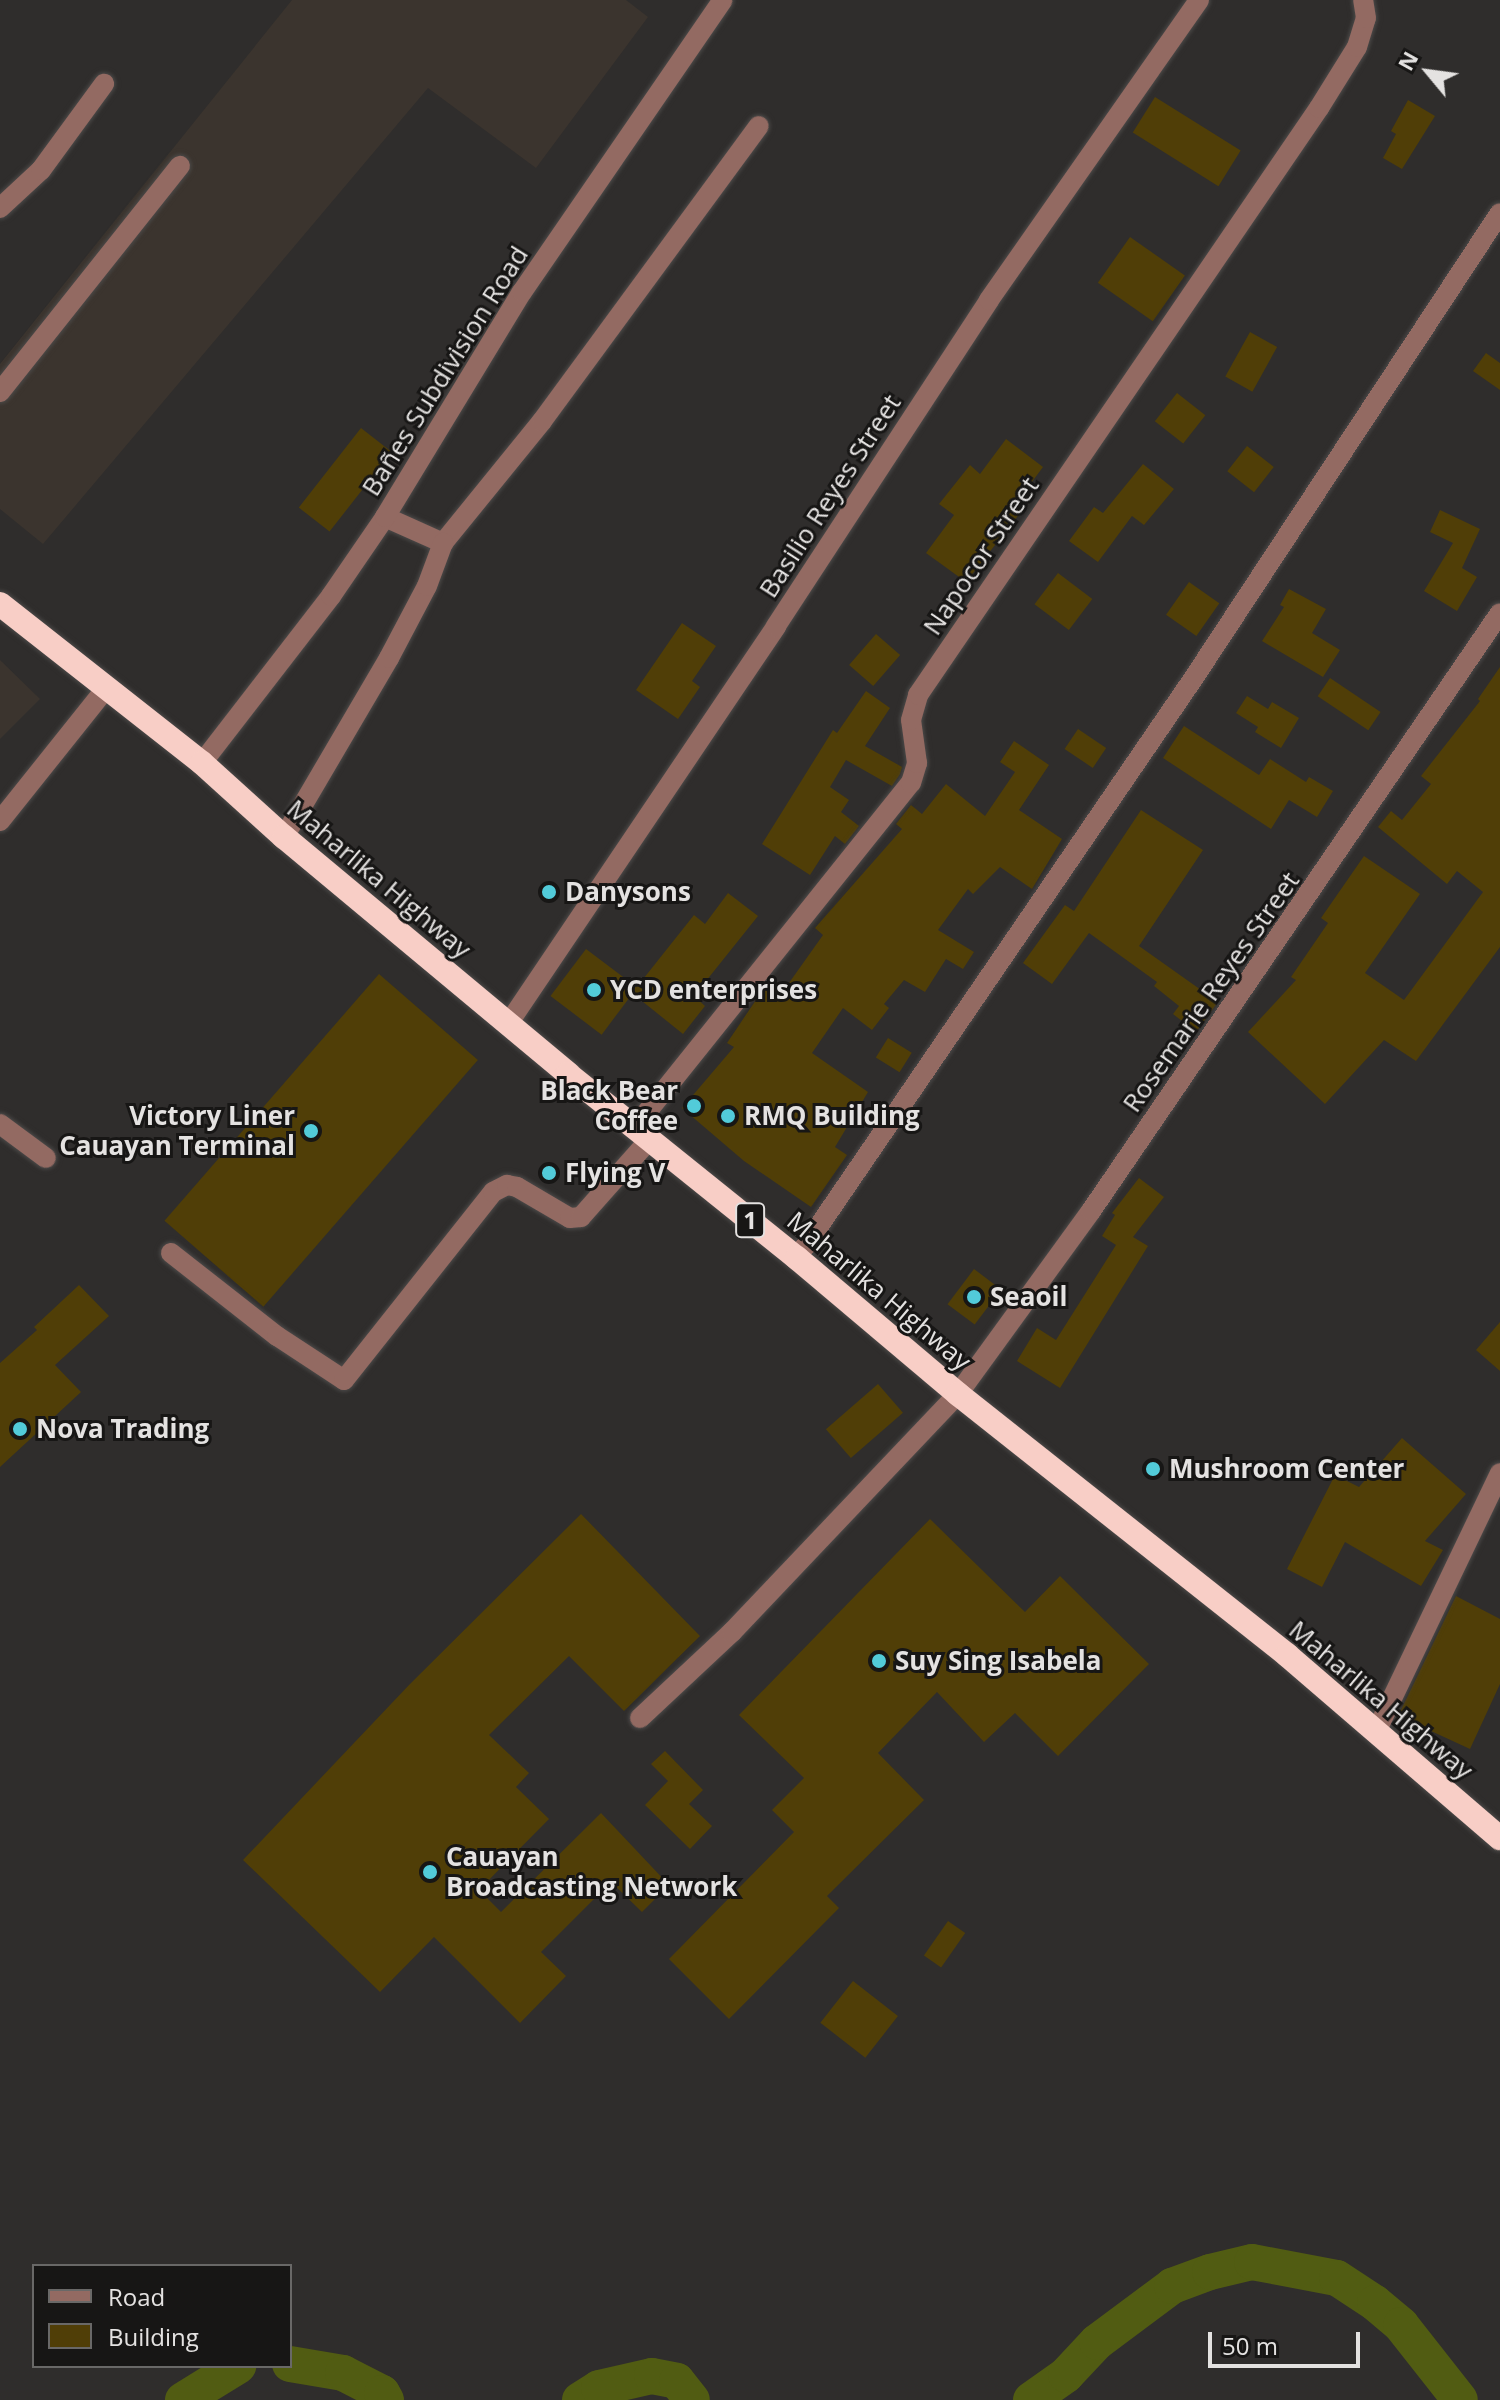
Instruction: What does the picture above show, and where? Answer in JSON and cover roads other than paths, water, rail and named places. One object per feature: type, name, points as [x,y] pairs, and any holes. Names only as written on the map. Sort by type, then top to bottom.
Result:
[{"type":"highway","name":"Maharlika Highway","points":[[0,604],[202,763],[284,837],[508,1024],[797,1258],[958,1394],[1287,1655],[1500,1838]]},
{"type":"street","name":"Bañes Subdivision Road","points":[[202,763],[331,596],[385,517],[522,292],[723,0]]},
{"type":"street","name":"Basilio Reyes Street","points":[[508,1024],[776,626],[989,300],[1199,0]]},
{"type":"street","name":"Napocor Street","points":[[171,1253],[277,1336],[344,1380],[493,1192],[507,1185],[517,1187],[570,1218],[581,1217],[911,783],[917,763],[911,720],[918,695],[1319,108],[1357,47],[1366,18],[1363,0]]},
{"type":"street","points":[[0,208],[41,170],[104,84]]},
{"type":"street","points":[[284,837],[389,658],[427,586],[443,543],[569,386],[759,126]]},
{"type":"street","points":[[0,392],[180,166]]},
{"type":"street","points":[[797,1258],[1178,701],[1500,213]]},
{"type":"street","points":[[385,517],[443,543]]},
{"type":"street","name":"Rosemarie Reyes Street","points":[[640,1718],[732,1632],[958,1394],[1091,1211],[1500,613]]},
{"type":"street","points":[[0,821],[106,688]]},
{"type":"street","points":[[0,1124],[46,1158]]},
{"type":"street","points":[[1376,1732],[1500,1473]]},
{"type":"waterway","points":[[1031,2400],[1066,2375],[1097,2342],[1172,2286],[1210,2272],[1252,2262],[1337,2278],[1375,2303],[1401,2325],[1460,2400]]},
{"type":"waterway","points":[[292,2364],[343,2373],[382,2393],[386,2400]]},
{"type":"waterway","points":[[183,2400],[235,2368]]},
{"type":"waterway","points":[[580,2400],[599,2388],[652,2376],[677,2381],[692,2400]]},
{"type":"place","name":"Danysons","points":[[549,892]]},
{"type":"place","name":"YCD enterprises","points":[[594,990]]},
{"type":"place","name":"Black Bear Coffee","points":[[694,1106]]},
{"type":"place","name":"RMQ Building","points":[[728,1116]]},
{"type":"place","name":"Victory Liner Cauayan Terminal","points":[[311,1131]]},
{"type":"place","name":"Flying V","points":[[549,1173]]},
{"type":"place","name":"Seaoil","points":[[974,1297]]},
{"type":"place","name":"Nova Trading","points":[[20,1429]]},
{"type":"place","name":"Mushroom Center","points":[[1153,1469]]},
{"type":"place","name":"Suy Sing Isabela","points":[[879,1661]]},
{"type":"place","name":"Cauayan Broadcasting Network","points":[[430,1872]]}]
